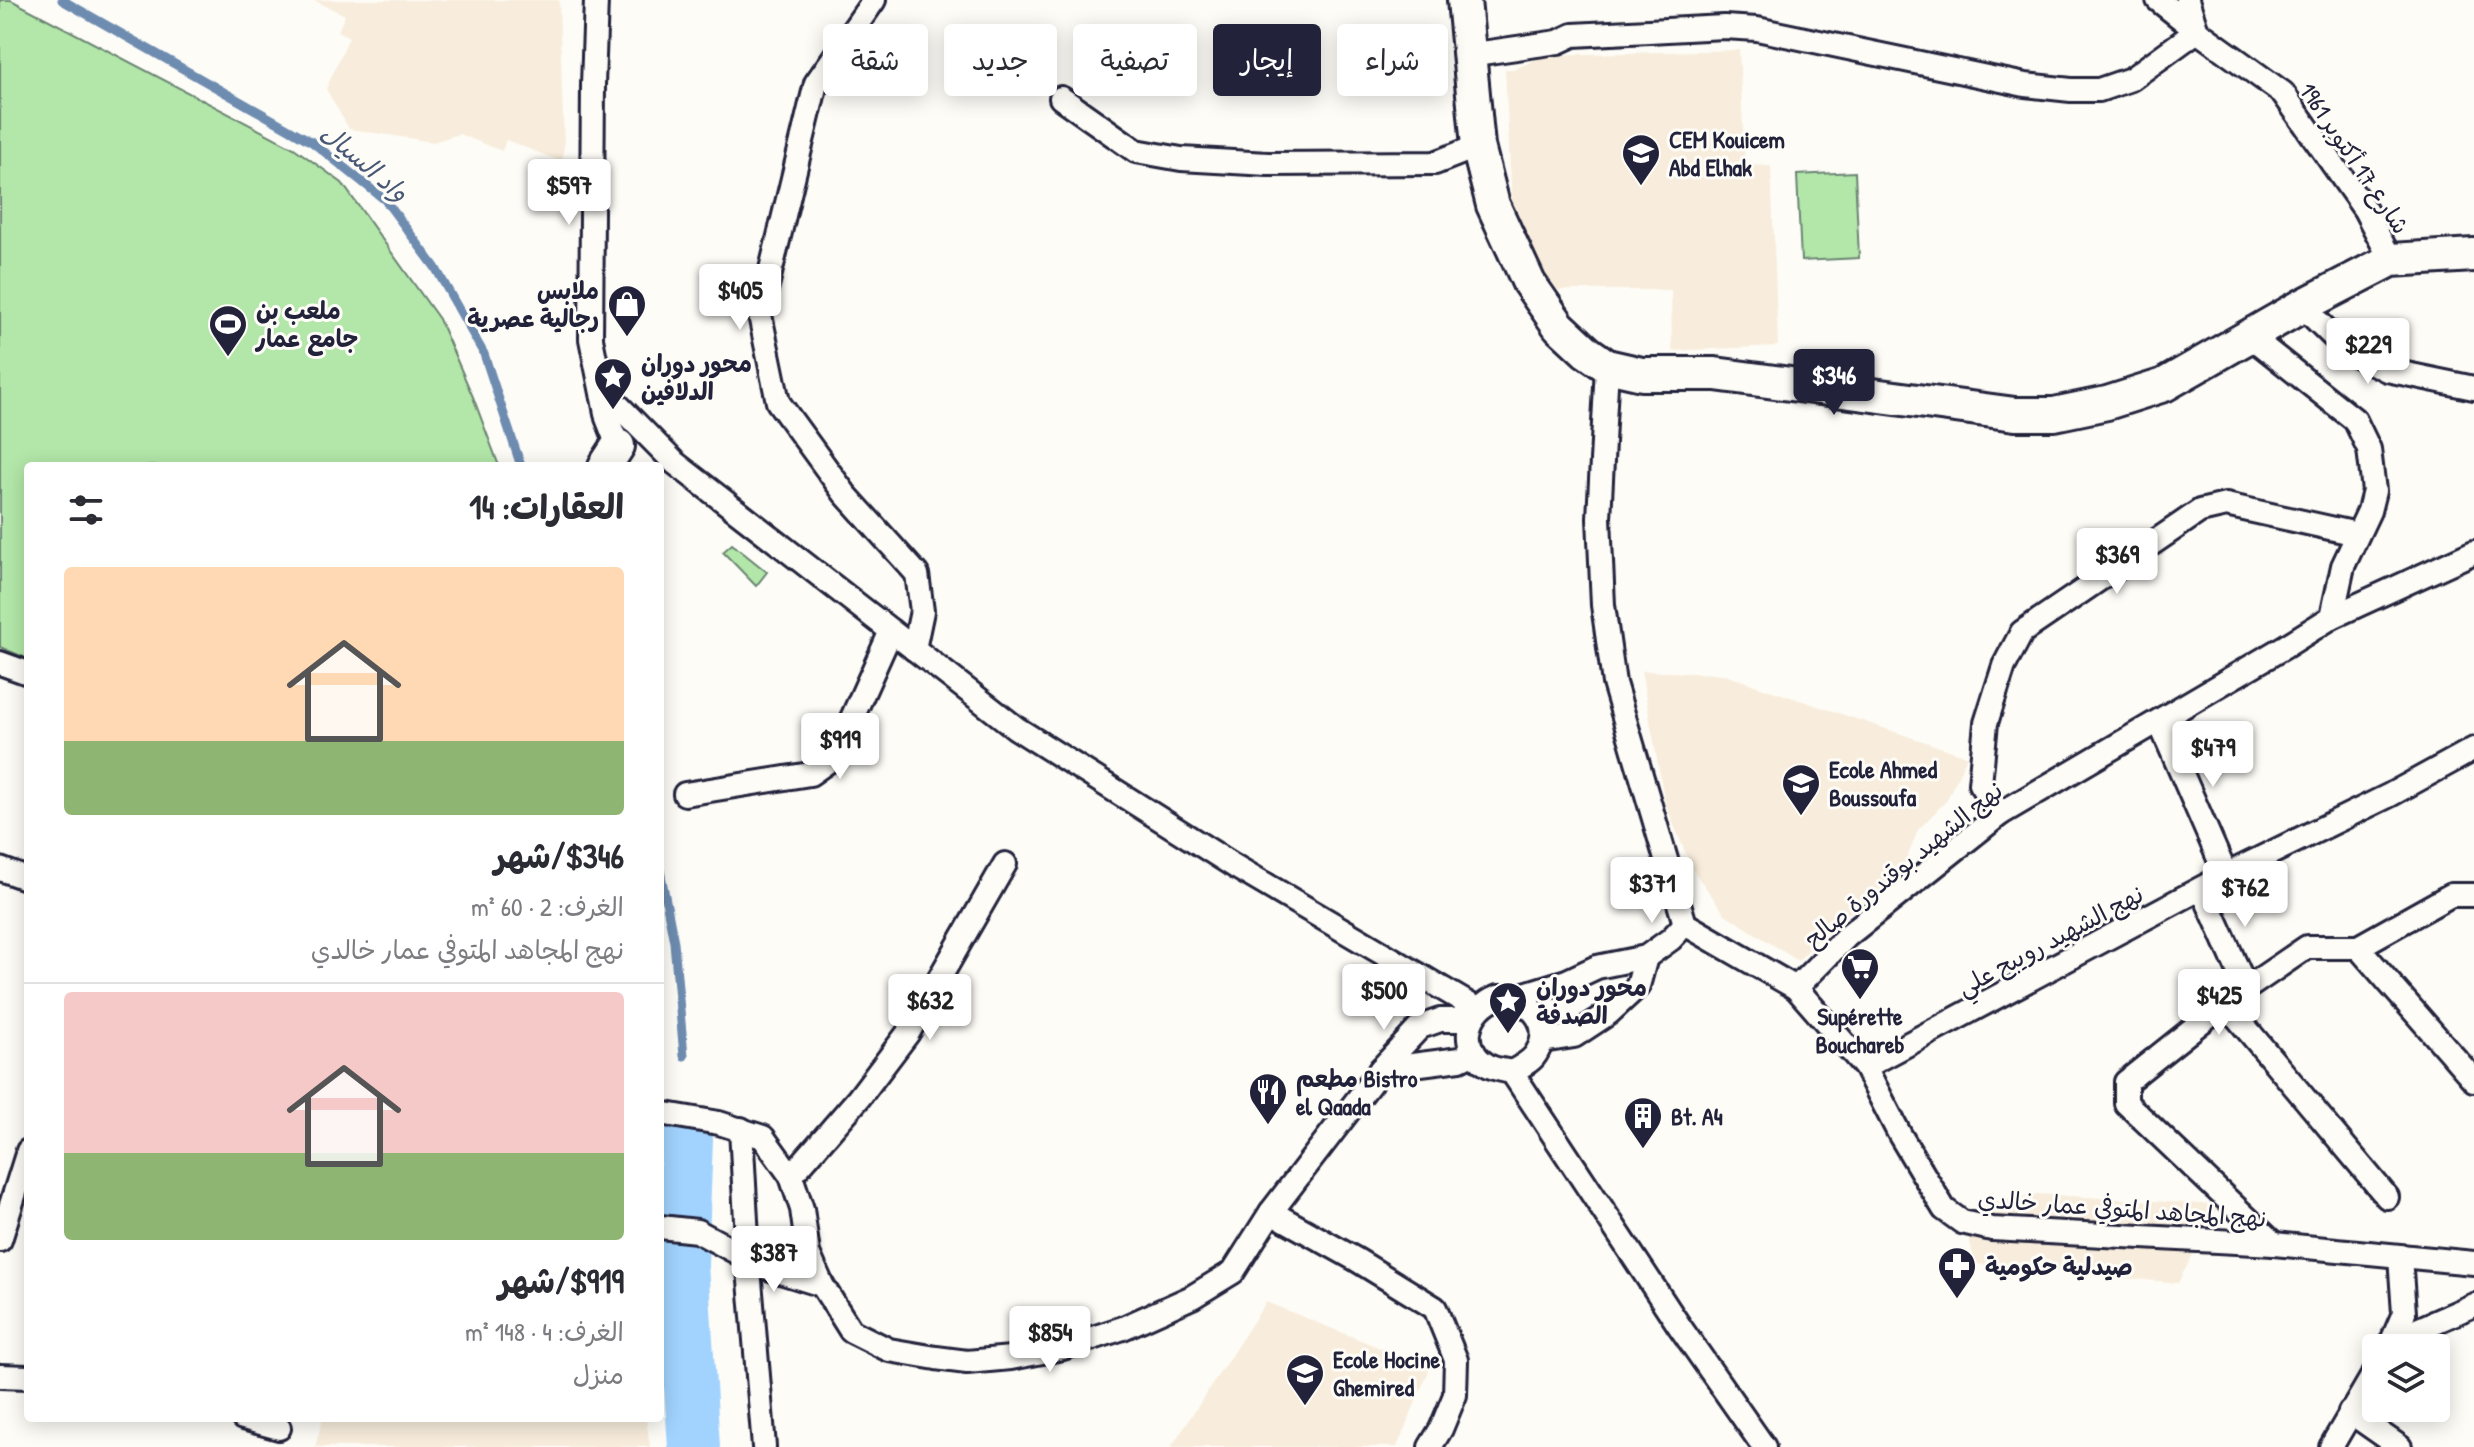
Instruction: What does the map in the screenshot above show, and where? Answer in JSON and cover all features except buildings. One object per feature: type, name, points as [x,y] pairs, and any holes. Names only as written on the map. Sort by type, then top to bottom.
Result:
[{"type":"main road","points":[[1464,0],[1478,146],[1493,205],[1529,283],[1559,326],[1607,366],[1642,374],[1715,374],[2015,414],[2054,414],[2107,403],[2164,385],[2302,306],[2391,260],[2474,255]]},
{"type":"street","points":[[596,0],[591,339],[613,459]]},
{"type":"street","points":[[874,0],[816,83],[760,315],[778,402],[845,494],[917,574],[922,611],[914,649]]},
{"type":"street","name":"شارع 17 أكتوبر 1961","points":[[2158,0],[2283,93],[2365,210],[2391,260]]},
{"type":"street","points":[[1468,55],[1558,42],[1567,36],[1724,27],[1757,29],[2025,85],[2099,90],[2131,79],[2197,31],[2187,0]]},
{"type":"street","points":[[1061,98],[1136,151],[1181,159],[1268,164],[1435,163],[1478,146]]},
{"type":"street","points":[[2302,306],[2348,351],[2387,370],[2474,388]]},
{"type":"street","points":[[2251,337],[2355,420],[2369,449],[2374,491],[2369,511],[2343,566],[2332,617]]},
{"type":"street","points":[[1515,997],[1532,1007],[1539,1017],[1542,1041],[1530,1061],[1512,1072],[1484,1064],[1474,1052],[1468,1032],[1474,1015],[1486,1001],[1515,997],[1567,981],[1597,967],[1646,957],[1671,939],[1685,924],[1614,683],[1603,605],[1599,518],[1607,366]]},
{"type":"street","points":[[602,389],[675,463],[1016,728],[1474,1015]]},
{"type":"street","points":[[2000,814],[1980,784],[1986,723],[2004,666],[2022,632],[2200,511],[2226,505],[2357,534]]},
{"type":"street","name":"نهج الشهيد بوقندورة صالح","points":[[1796,988],[1847,936],[2000,814],[2332,617],[2474,552]]},
{"type":"street","points":[[685,794],[810,774],[827,762],[848,727],[891,631]]},
{"type":"street","points":[[0,663],[24,672]]},
{"type":"street","points":[[2159,721],[2226,875]]},
{"type":"street","name":"نهج الشهيد رويبح علي","points":[[1865,1067],[2226,875],[2390,795],[2474,749]]},
{"type":"street","points":[[791,1176],[858,1099],[908,1033],[1005,864]]},
{"type":"street","points":[[0,869],[24,878]]},
{"type":"street","points":[[2202,889],[2246,988]]},
{"type":"street","points":[[2274,1244],[2126,1103],[2126,1082],[2225,1003],[2307,947],[2358,947],[2451,895],[2474,895]]},
{"type":"street","name":"نهج المجاهد المتوفي عمار خالدي","points":[[1685,924],[1796,988],[1865,1067],[1928,1186],[1944,1209],[1962,1222],[1992,1229],[2274,1244],[2474,1263]]},
{"type":"street","points":[[2358,947],[2474,1080]]},
{"type":"street","points":[[1542,1041],[1574,1036],[1609,1013],[1638,986],[1646,957]]},
{"type":"street","points":[[2225,1003],[2387,1197]]},
{"type":"street","points":[[664,1114],[730,1126],[763,1137],[791,1176],[802,1209],[808,1253],[822,1285],[851,1331],[889,1350],[967,1362],[1011,1358],[1063,1348],[1123,1328],[1192,1297],[1233,1272],[1271,1212],[1381,1069],[1420,1027],[1432,1021],[1474,1015]]},
{"type":"street","points":[[1381,1069],[1460,1059],[1474,1052]]},
{"type":"street","points":[[1512,1072],[1680,1327],[1764,1447]]},
{"type":"street","points":[[730,1126],[748,1257],[764,1447]]},
{"type":"street","points":[[0,1240],[8,1182],[24,1157]]},
{"type":"street","points":[[1271,1212],[1435,1308],[1456,1360],[1455,1395],[1430,1447]]},
{"type":"street","points":[[679,1229],[748,1257],[764,1267],[822,1285]]},
{"type":"street","points":[[2396,1334],[2404,1313],[2400,1257]]},
{"type":"street","points":[[2413,1334],[2474,1305]]},
{"type":"street","points":[[0,1376],[24,1377]]},
{"type":"street","points":[[2331,1447],[2362,1393]]},
{"type":"street","points":[[2350,1412],[2400,1447]]},
{"type":"street","points":[[254,1422],[279,1431]]},
{"type":"shaded area","points":[[313,0],[559,0],[562,162],[506,140],[502,151],[459,134],[433,142],[349,129],[326,89],[349,37],[338,31],[345,15]]},
{"type":"shaded area","name":"CEM Kouicem Abd Elhak","points":[[1739,50],[1745,165],[1771,166],[1778,346],[1672,351],[1671,290],[1541,290],[1512,208],[1505,69],[1515,69],[1546,55]]},
{"type":"shaded area","name":"Ecole Ahmed Boussoufa","points":[[1641,671],[1722,674],[1967,756],[1947,800],[1918,830],[1900,877],[1833,924],[1798,961],[1725,914],[1692,869],[1665,803]]},
{"type":"shaded area","points":[[2038,1194],[2219,1205],[2178,1283],[1975,1264],[1965,1221],[1980,1204]]},
{"type":"shaded area","name":"Ecole Hocine Ghemired","points":[[1266,1302],[1430,1368],[1397,1447],[1171,1447]]},
{"type":"shaded area","points":[[322,1422],[647,1422],[650,1447],[315,1447]]},
{"type":"green space","name":"ملعب بن جامع عمار","points":[[0,0],[11,0],[294,148],[342,183],[439,319],[497,462],[24,462],[24,657],[0,647]]},
{"type":"green space","points":[[1855,172],[1859,258],[1801,261],[1797,175]]},
{"type":"green space","points":[[732,544],[767,572],[756,586],[723,552]]},
{"type":"waterway","name":"واد السيال","points":[[62,0],[312,142],[385,200],[435,267],[484,354],[520,462]]},
{"type":"waterway","name":"واد السيال","points":[[664,891],[674,942],[684,1056]]},
{"type":"waterway","points":[[687,1139],[682,1264],[694,1447]]},
{"type":"place","name":"CEM Kouicem Abd Elhak","points":[[1641,187]]},
{"type":"place","name":"ملابس رجالية عصرية","points":[[627,338]]},
{"type":"place","name":"ملعب بن جامع عمار","points":[[228,358]]},
{"type":"place","name":"محور دوران الدلافين","points":[[613,411]]},
{"type":"place","name":"Ecole Ahmed Boussoufa","points":[[1801,817]]},
{"type":"place","name":"Supérette Bouchareb","points":[[1860,1001]]},
{"type":"place","name":"محور دوران الصدفة","points":[[1508,1035]]},
{"type":"place","name":"مطعم Bistro el Qaada","points":[[1268,1126]]},
{"type":"place","name":"Bt. A4","points":[[1643,1150]]},
{"type":"place","name":"صيدلية حكومية","points":[[1957,1300]]},
{"type":"place","name":"Ecole Hocine Ghemired","points":[[1305,1407]]}]
